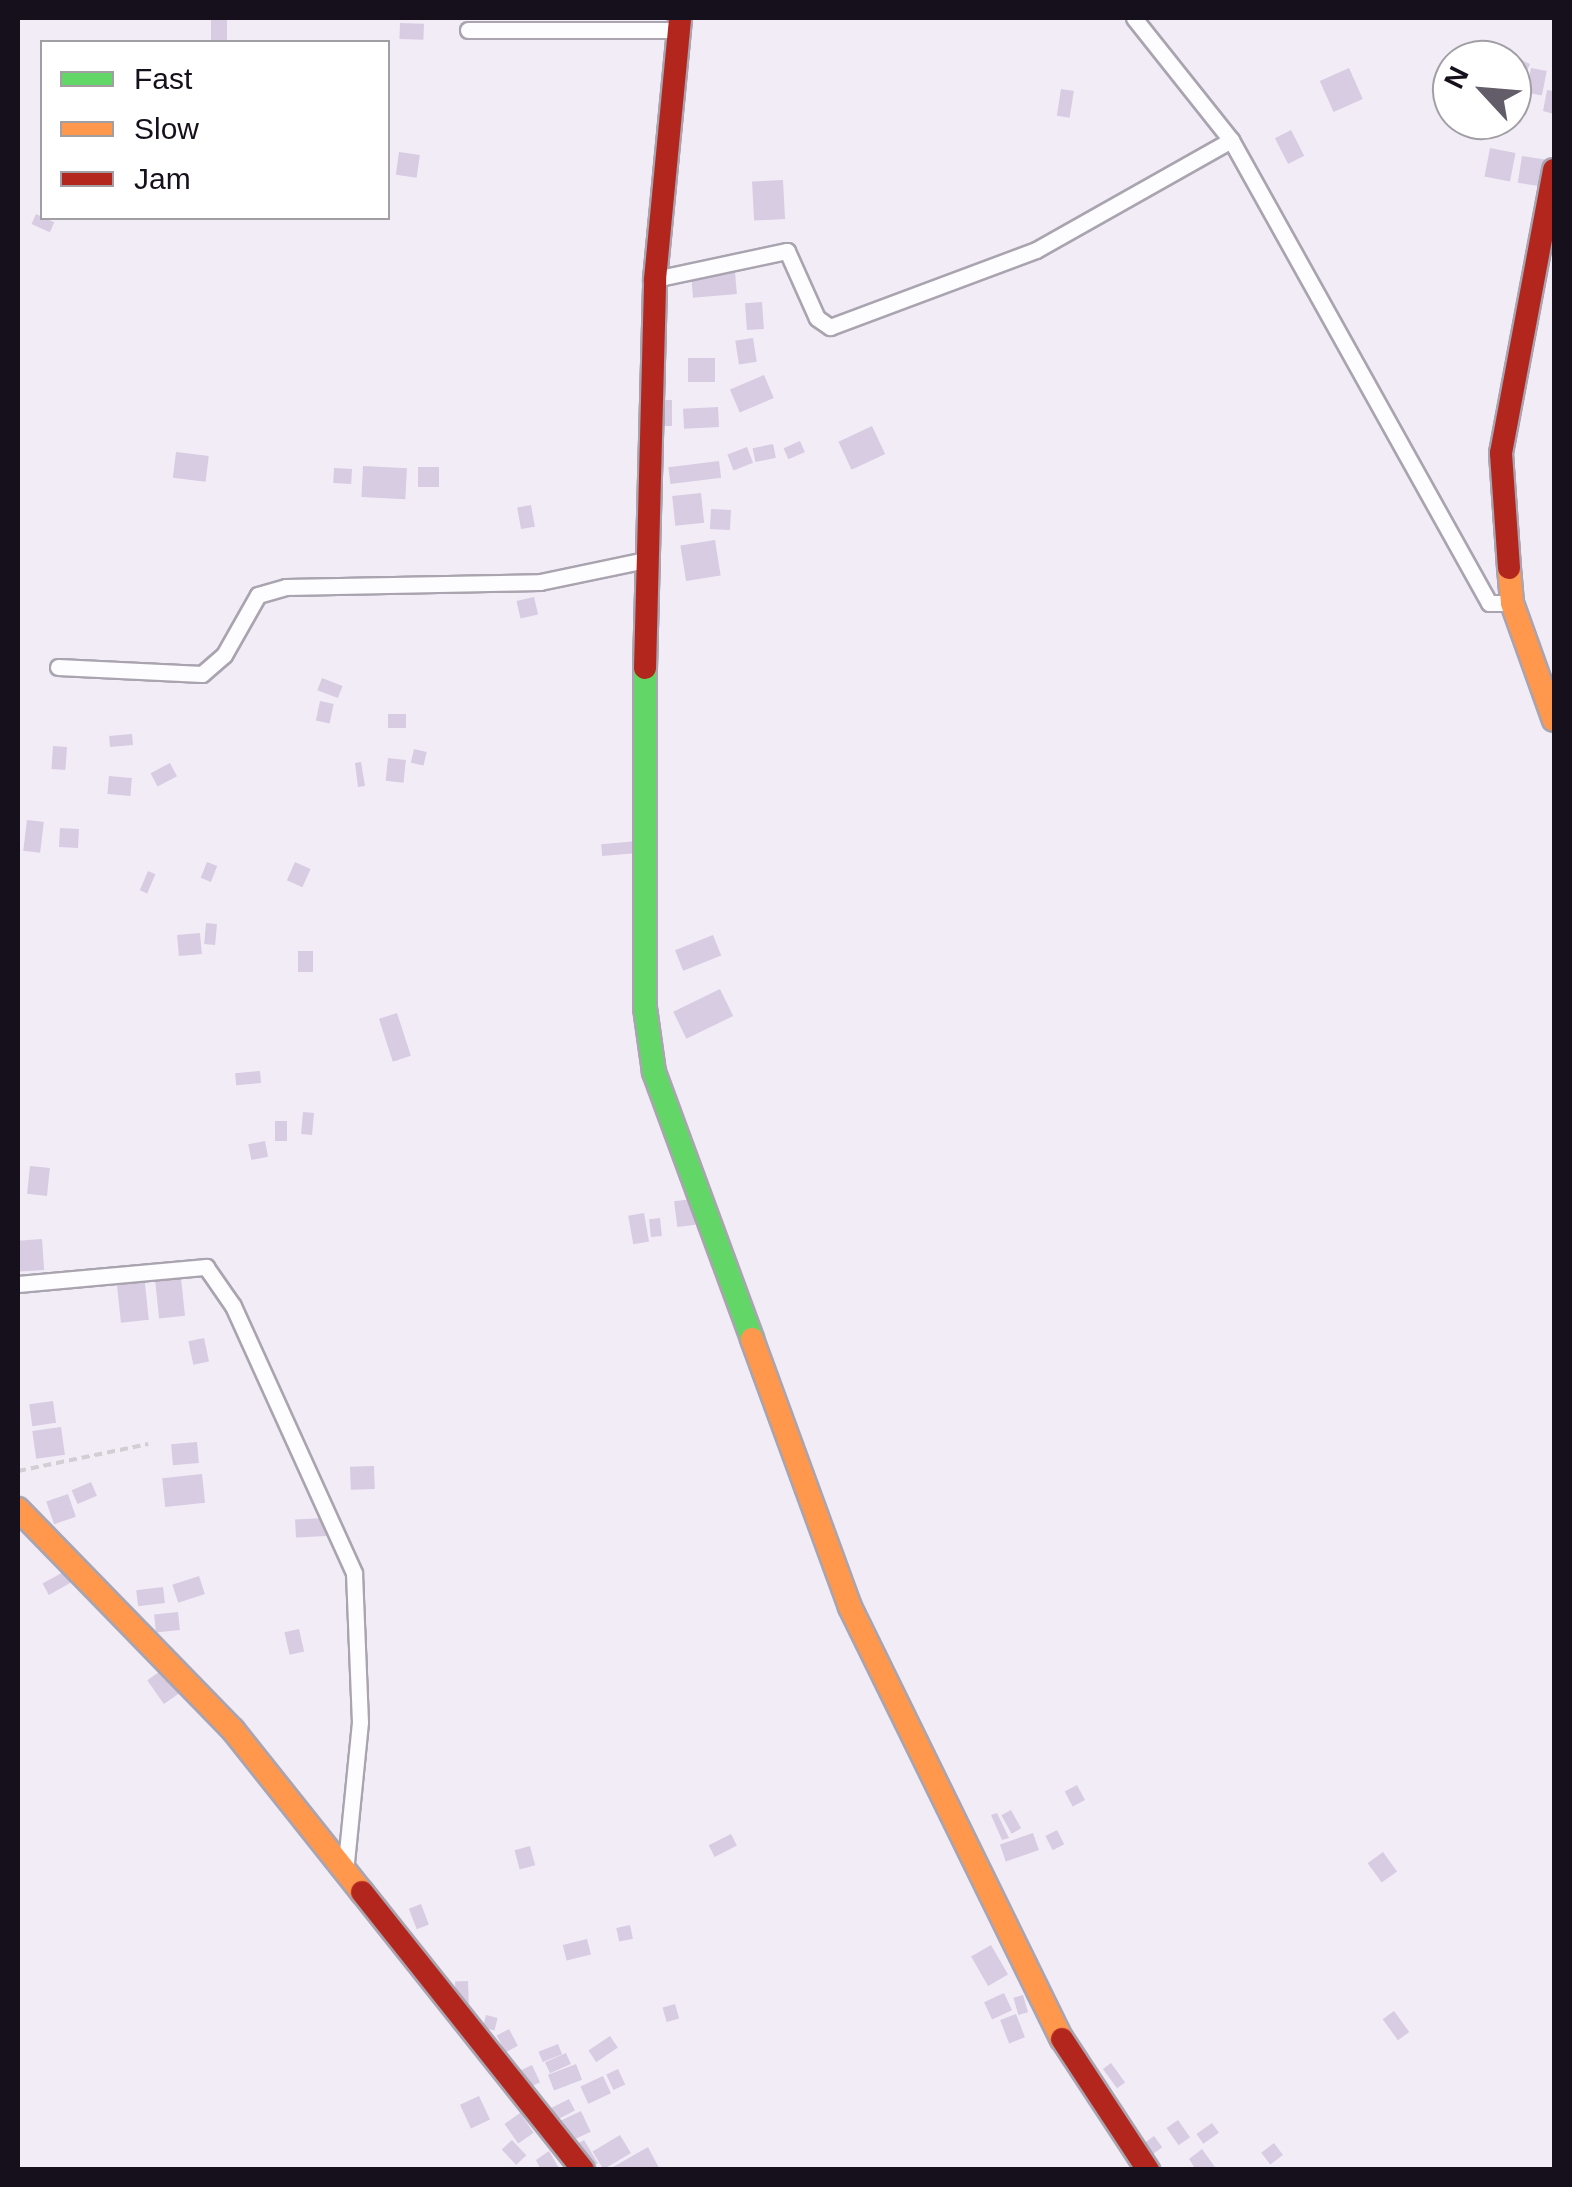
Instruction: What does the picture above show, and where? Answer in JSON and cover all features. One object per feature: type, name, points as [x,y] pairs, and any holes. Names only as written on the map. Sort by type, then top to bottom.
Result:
[{"type":"street","points":[[1134,18],[1231,140],[1489,603],[1512,603]]},
{"type":"street","points":[[468,30],[678,24],[655,279],[645,560],[645,1008],[654,1072],[850,1607],[1046,2015],[1148,2170]]},
{"type":"street","points":[[655,279],[787,251],[817,318],[848,326],[1036,250],[1231,140]]},
{"type":"street","points":[[1554,170],[1500,453],[1512,603],[1554,720]]},
{"type":"street","points":[[58,666],[202,674],[224,656],[258,594],[286,587],[540,582],[645,560]]},
{"type":"street","points":[[18,1284],[206,1267],[233,1306],[354,1574],[360,1722],[346,1872]]},
{"type":"street","points":[[18,1508],[233,1730],[582,2170]]},
{"type":"path","points":[[18,1471],[148,1444]]},
{"type":"building","points":[[211,18],[227,18],[227,40],[211,40]]},
{"type":"building","points":[[400,23],[424,24],[423,40],[399,39]]},
{"type":"building","points":[[1349,68],[1363,99],[1334,112],[1320,81]]},
{"type":"building","points":[[1532,68],[1547,71],[1542,96],[1532,94]]},
{"type":"building","points":[[1061,89],[1074,91],[1070,118],[1057,116]]},
{"type":"building","points":[[1547,90],[1554,91],[1554,114],[1543,111]]},
{"type":"building","points":[[1291,130],[1304,156],[1288,164],[1275,138]]},
{"type":"building","points":[[1490,148],[1516,153],[1510,181],[1484,176]]},
{"type":"building","points":[[399,152],[420,155],[417,178],[396,175]]},
{"type":"building","points":[[1522,156],[1553,161],[1548,188],[1518,183]]},
{"type":"building","points":[[783,180],[785,219],[754,221],[752,182]]},
{"type":"building","points":[[36,214],[40,220],[54,222],[50,232],[32,224]]},
{"type":"building","points":[[735,272],[737,294],[693,298],[691,276]]},
{"type":"building","points":[[762,302],[764,329],[747,330],[745,303]]},
{"type":"building","points":[[753,338],[757,362],[739,365],[735,341]]},
{"type":"building","points":[[688,358],[715,358],[715,382],[688,382]]},
{"type":"building","points":[[764,375],[774,398],[740,412],[730,389]]},
{"type":"building","points":[[657,400],[672,400],[672,426],[657,426]]},
{"type":"building","points":[[718,407],[719,427],[684,429],[683,409]]},
{"type":"building","points":[[872,426],[885,454],[852,470],[838,442]]},
{"type":"building","points":[[800,441],[805,452],[788,459],[784,448]]},
{"type":"building","points":[[773,444],[776,458],[755,462],[752,448]]},
{"type":"building","points":[[747,447],[753,463],[733,470],[727,455]]},
{"type":"building","points":[[176,452],[209,456],[206,482],[173,478]]},
{"type":"building","points":[[719,461],[721,478],[670,484],[668,467]]},
{"type":"building","points":[[363,466],[407,468],[405,499],[361,497]]},
{"type":"building","points":[[418,467],[439,467],[439,487],[418,487]]},
{"type":"building","points":[[334,468],[352,469],[351,484],[333,483]]},
{"type":"building","points":[[701,493],[704,523],[675,526],[672,496]]},
{"type":"building","points":[[531,505],[535,527],[521,529],[517,507]]},
{"type":"building","points":[[711,509],[731,510],[730,530],[710,529]]},
{"type":"building","points":[[715,540],[721,576],[686,581],[680,545]]},
{"type":"building","points":[[534,597],[538,615],[521,619],[516,601]]},
{"type":"building","points":[[322,678],[343,686],[338,698],[317,690]]},
{"type":"building","points":[[320,701],[334,704],[330,723],[316,721]]},
{"type":"building","points":[[388,714],[406,714],[406,728],[388,728]]},
{"type":"building","points":[[132,734],[133,745],[110,747],[109,736]]},
{"type":"building","points":[[53,746],[67,747],[65,770],[51,769]]},
{"type":"building","points":[[414,749],[427,752],[424,766],[411,763]]},
{"type":"building","points":[[388,758],[406,760],[403,783],[386,781]]},
{"type":"building","points":[[361,762],[365,786],[358,787],[355,763]]},
{"type":"building","points":[[170,763],[177,776],[158,787],[151,773]]},
{"type":"building","points":[[109,776],[132,778],[130,796],[107,794]]},
{"type":"building","points":[[27,820],[44,822],[40,853],[23,851]]},
{"type":"building","points":[[60,828],[79,829],[78,848],[59,847]]},
{"type":"building","points":[[637,841],[638,853],[602,856],[601,844]]},
{"type":"building","points":[[207,862],[217,866],[211,882],[201,878]]},
{"type":"building","points":[[295,862],[311,869],[302,887],[287,880]]},
{"type":"building","points":[[148,871],[155,874],[147,893],[140,890]]},
{"type":"building","points":[[206,923],[217,924],[215,945],[204,944]]},
{"type":"building","points":[[200,933],[202,954],[179,956],[177,935]]},
{"type":"building","points":[[713,935],[721,955],[683,971],[675,950]]},
{"type":"building","points":[[298,951],[313,951],[313,972],[298,972]]},
{"type":"building","points":[[720,989],[733,1016],[686,1039],[673,1012]]},
{"type":"building","points":[[397,1013],[411,1056],[393,1062],[379,1019]]},
{"type":"building","points":[[260,1071],[261,1083],[236,1085],[235,1073]]},
{"type":"building","points":[[303,1112],[314,1113],[312,1135],[301,1134]]},
{"type":"building","points":[[275,1121],[287,1121],[287,1141],[275,1141]]},
{"type":"building","points":[[265,1141],[268,1157],[251,1160],[248,1144]]},
{"type":"building","points":[[30,1166],[50,1168],[47,1196],[27,1194]]},
{"type":"building","points":[[692,1199],[695,1225],[677,1227],[674,1201]]},
{"type":"building","points":[[644,1213],[649,1242],[633,1244],[628,1216]]},
{"type":"building","points":[[660,1218],[662,1236],[651,1237],[649,1219]]},
{"type":"building","points":[[42,1239],[44,1270],[20,1272],[18,1241]]},
{"type":"building","points":[[144,1274],[149,1320],[121,1323],[116,1277]]},
{"type":"building","points":[[181,1278],[185,1316],[159,1319],[155,1281]]},
{"type":"building","points":[[204,1338],[209,1361],[193,1365],[188,1341]]},
{"type":"building","points":[[53,1401],[56,1423],[32,1426],[29,1404]]},
{"type":"building","points":[[61,1427],[65,1455],[36,1459],[32,1431]]},
{"type":"building","points":[[197,1442],[199,1463],[173,1465],[171,1444]]},
{"type":"building","points":[[374,1466],[375,1489],[351,1490],[350,1467]]},
{"type":"building","points":[[202,1474],[205,1503],[165,1507],[162,1478]]},
{"type":"building","points":[[91,1482],[97,1496],[78,1504],[72,1490]]},
{"type":"building","points":[[68,1494],[76,1517],[54,1524],[46,1501]]},
{"type":"building","points":[[326,1518],[327,1536],[296,1538],[295,1520]]},
{"type":"building","points":[[67,1570],[73,1581],[49,1595],[43,1584]]},
{"type":"building","points":[[199,1576],[205,1594],[178,1603],[172,1585]]},
{"type":"building","points":[[163,1587],[165,1603],[138,1606],[136,1590]]},
{"type":"building","points":[[178,1612],[180,1630],[156,1632],[154,1615]]},
{"type":"building","points":[[299,1629],[304,1651],[290,1655],[284,1632]]},
{"type":"building","points":[[162,1670],[179,1694],[164,1704],[147,1680]]},
{"type":"building","points":[[1077,1785],[1085,1800],[1073,1807],[1065,1792]]},
{"type":"building","points":[[1011,1810],[1021,1828],[1012,1834],[1001,1815]]},
{"type":"building","points":[[997,1813],[1009,1838],[1002,1840],[991,1815]]},
{"type":"building","points":[[1057,1830],[1064,1844],[1053,1850],[1045,1836]]},
{"type":"building","points":[[1033,1833],[1039,1850],[1006,1861],[1000,1844]]},
{"type":"building","points":[[731,1834],[737,1846],[715,1857],[709,1845]]},
{"type":"building","points":[[530,1846],[535,1865],[520,1869],[515,1850]]},
{"type":"building","points":[[1383,1852],[1397,1871],[1382,1883],[1368,1863]]},
{"type":"building","points":[[421,1904],[429,1925],[417,1929],[409,1909]]},
{"type":"building","points":[[630,1925],[633,1939],[619,1942],[616,1928]]},
{"type":"building","points":[[587,1939],[591,1955],[567,1961],[563,1945]]},
{"type":"building","points":[[991,1945],[1008,1974],[988,1986],[971,1956]]},
{"type":"building","points":[[455,1981],[468,1981],[469,2005],[456,2005]]},
{"type":"building","points":[[1004,1993],[1012,2010],[992,2020],[984,2002]]},
{"type":"building","points":[[1023,1995],[1028,2012],[1018,2015],[1013,1998]]},
{"type":"building","points":[[675,2004],[679,2018],[667,2022],[663,2008]]},
{"type":"building","points":[[1394,2011],[1409,2032],[1398,2040],[1383,2019]]},
{"type":"building","points":[[1016,2014],[1025,2037],[1009,2043],[1000,2020]]},
{"type":"building","points":[[486,2015],[498,2018],[494,2031],[483,2028]]},
{"type":"building","points":[[509,2029],[518,2046],[506,2052],[497,2036]]},
{"type":"building","points":[[610,2036],[618,2048],[596,2062],[588,2051]]},
{"type":"building","points":[[558,2044],[562,2054],[543,2062],[539,2052]]},
{"type":"building","points":[[566,2053],[571,2064],[550,2073],[545,2062]]},
{"type":"building","points":[[1111,2063],[1125,2082],[1117,2088],[1103,2069]]},
{"type":"building","points":[[576,2064],[582,2080],[554,2091],[548,2075]]},
{"type":"building","points":[[532,2065],[540,2082],[525,2089],[517,2072]]},
{"type":"building","points":[[618,2069],[625,2084],[613,2090],[606,2074]]},
{"type":"building","points":[[603,2076],[611,2093],[588,2104],[580,2087]]},
{"type":"building","points":[[479,2096],[490,2120],[471,2128],[460,2105]]},
{"type":"building","points":[[569,2099],[575,2111],[553,2122],[547,2110]]},
{"type":"building","points":[[581,2111],[591,2132],[569,2142],[559,2121]]},
{"type":"building","points":[[520,2113],[534,2133],[518,2144],[504,2124]]},
{"type":"building","points":[[1178,2120],[1190,2137],[1179,2145],[1167,2128]]},
{"type":"building","points":[[1212,2123],[1219,2133],[1203,2144],[1196,2134]]},
{"type":"building","points":[[620,2135],[631,2153],[603,2169],[593,2151]]},
{"type":"building","points":[[1154,2136],[1162,2147],[1148,2157],[1140,2146]]},
{"type":"building","points":[[512,2140],[526,2155],[516,2165],[502,2150]]},
{"type":"building","points":[[584,2140],[598,2163],[587,2170],[573,2147]]},
{"type":"building","points":[[1274,2143],[1283,2155],[1270,2165],[1261,2153]]},
{"type":"building","points":[[648,2147],[659,2168],[614,2170],[613,2167]]},
{"type":"building","points":[[1202,2149],[1217,2170],[1196,2170],[1189,2159]]},
{"type":"building","points":[[549,2151],[560,2170],[541,2170],[536,2160]]},
{"type":"traffic: fast","points":[[645,668],[645,1008],[654,1072],[752,1339]]},
{"type":"traffic: slow","points":[[1509,568],[1512,603],[1554,720]]},
{"type":"traffic: slow","points":[[752,1339],[850,1607],[1062,2039]]},
{"type":"traffic: slow","points":[[18,1509],[233,1730],[362,1892]]},
{"type":"traffic: jam","points":[[645,668],[655,279],[680,18]]},
{"type":"traffic: jam","points":[[1509,568],[1501,453],[1554,170]]},
{"type":"traffic: jam","points":[[362,1892],[583,2170]]},
{"type":"traffic: jam","points":[[1062,2039],[1148,2170]]}]
